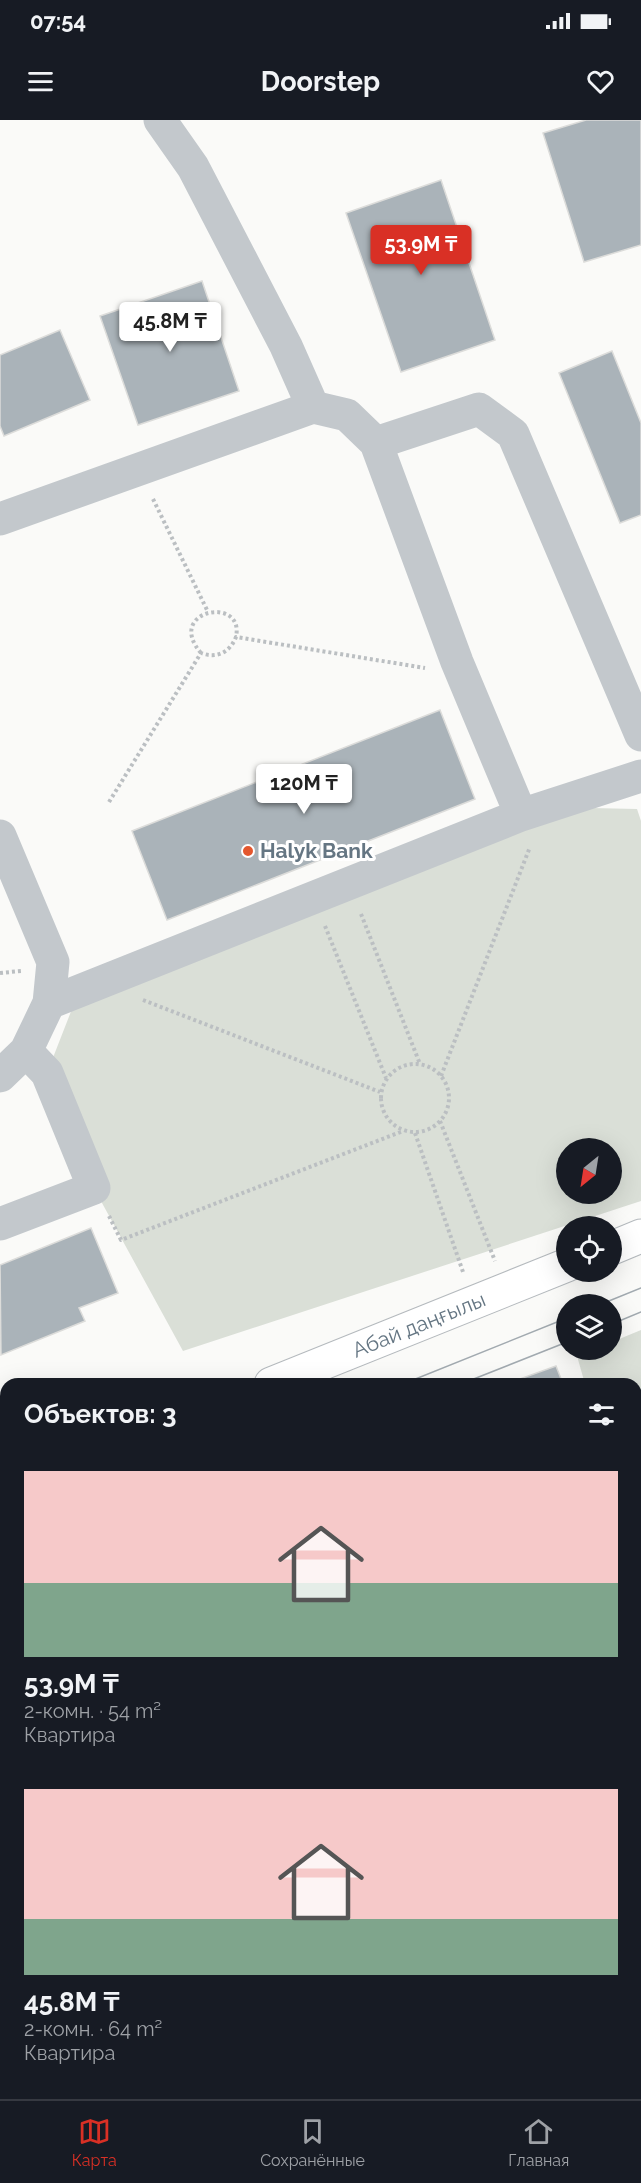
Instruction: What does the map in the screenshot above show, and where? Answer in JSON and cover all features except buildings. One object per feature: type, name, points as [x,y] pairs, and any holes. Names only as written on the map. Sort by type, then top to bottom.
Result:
[{"type":"main road","points":[[622,1244],[641,1236]]},
{"type":"main road","name":"Абай даңғылы","points":[[286,1378],[556,1269]]},
{"type":"lane","points":[[160,120],[193,167],[286,345],[313,407]]},
{"type":"lane","points":[[0,519],[313,407],[347,415],[376,443],[457,662],[533,811]]},
{"type":"lane","points":[[376,443],[479,409],[513,434],[641,735]]},
{"type":"lane","points":[[49,1003],[533,811],[641,776]]},
{"type":"lane","points":[[0,836],[53,962],[49,1003],[26,1051],[0,1076]]},
{"type":"lane","points":[[0,1224],[94,1188],[47,1072],[26,1051]]},
{"type":"path","points":[[139,469],[208,612]]},
{"type":"path","points":[[208,612],[219,612],[230,618],[237,630],[233,644],[223,653],[213,655],[201,653],[194,645],[192,630],[197,619],[208,612]]},
{"type":"path","points":[[236,637],[435,670]]},
{"type":"path","points":[[109,802],[201,653]]},
{"type":"path","points":[[441,1076],[533,811]]},
{"type":"path","points":[[349,883],[420,1064]]},
{"type":"path","points":[[314,897],[386,1078]]},
{"type":"path","points":[[98,983],[380,1092]]},
{"type":"path","points":[[420,1064],[437,1071],[441,1076],[449,1092],[449,1104],[440,1122],[427,1131],[415,1133],[403,1131],[392,1125],[380,1105],[380,1092],[386,1078],[402,1066],[420,1064]]},
{"type":"path","points":[[440,1122],[507,1289]]},
{"type":"path","points":[[94,1188],[121,1240],[403,1131]]},
{"type":"path","points":[[415,1133],[475,1303]]},
{"type":"shaded area","points":[[546,807],[637,809],[641,821],[641,1201],[595,1216],[556,1216],[556,1229],[183,1351],[102,1203],[47,1073],[79,991]]},
{"type":"shaded area","points":[[641,1330],[641,1378],[583,1378],[578,1360],[622,1360],[622,1338]]},
{"type":"tram line","points":[[622,1296],[641,1288]]},
{"type":"tram line","points":[[622,1320],[641,1312]]},
{"type":"tram line","points":[[418,1378],[556,1322]]},
{"type":"tram line","points":[[476,1378],[556,1346]]},
{"type":"place","name":"Halyk Bank","points":[[248,851]]}]
